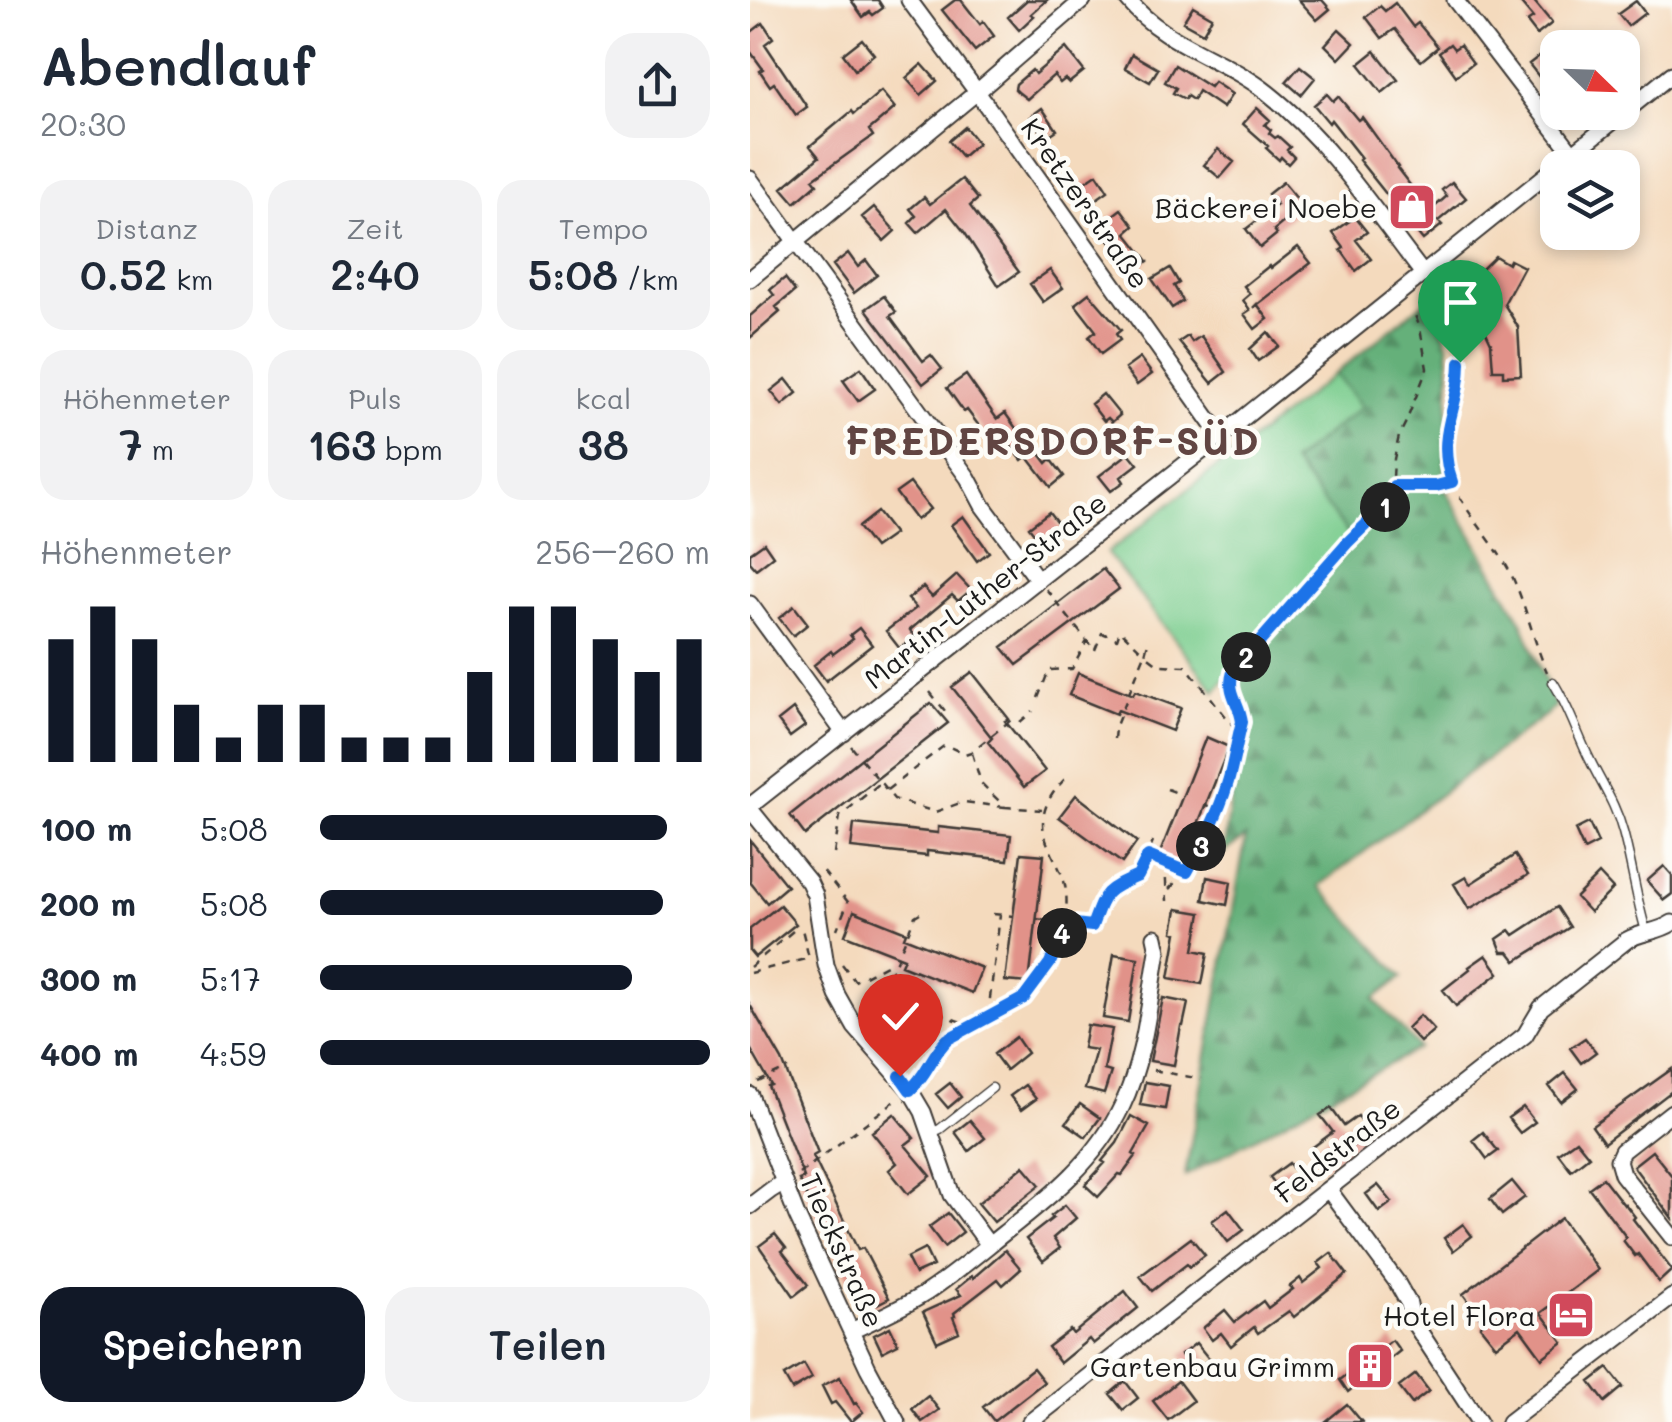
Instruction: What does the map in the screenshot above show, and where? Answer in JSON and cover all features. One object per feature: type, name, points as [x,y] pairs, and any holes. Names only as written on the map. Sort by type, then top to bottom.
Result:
[{"type":"street","name":"Kretzerstraße","points":[[909,0],[1221,436]]},
{"type":"street","points":[[750,279],[1083,0]]},
{"type":"street","points":[[1128,0],[1151,24],[1242,74],[1300,121],[1424,275]]},
{"type":"street","points":[[1454,0],[1570,150]]},
{"type":"street","name":"Martin-Luther-Straße","points":[[1578,150],[1672,74]]},
{"type":"street","points":[[750,179],[1038,580]]},
{"type":"street","name":"Martin-Luther-Straße","points":[[750,807],[1540,180]]},
{"type":"street","points":[[750,604],[843,734]]},
{"type":"street","points":[[750,807],[809,882],[815,894],[826,965],[837,995],[856,1027],[910,1090],[923,1112],[952,1195],[989,1245]]},
{"type":"street","name":"Feldstraße","points":[[1030,1422],[1524,1035],[1541,1008],[1627,940],[1672,922]]},
{"type":"street","points":[[851,1331],[925,1294],[1054,1194],[1083,1166],[1113,1124],[1137,1068],[1158,951],[1155,937]]},
{"type":"street","name":"Tieckstraße","points":[[750,1095],[797,1216],[896,1422]]},
{"type":"street","points":[[1672,1112],[1622,1151],[1618,1160],[1622,1174],[1672,1237]]},
{"type":"street","points":[[750,1206],[784,1182]]},
{"type":"street","points":[[1328,1189],[1396,1280],[1416,1326],[1479,1422]]},
{"type":"street","points":[[1509,1422],[1672,1297]]},
{"type":"lane","points":[[1553,682],[1614,804],[1646,931]]},
{"type":"lane","points":[[931,1133],[992,1088]]},
{"type":"path","points":[[1438,262],[1451,278],[1436,291],[1455,318],[1460,346],[1460,377],[1444,451],[1452,482],[1513,578],[1553,682]]},
{"type":"path","points":[[1168,890],[1187,872],[1226,790],[1242,715],[1232,696],[1233,672],[1392,497],[1398,436],[1427,370],[1420,328],[1412,310]]},
{"type":"path","points":[[1394,486],[1452,482]]},
{"type":"path","points":[[1038,580],[1095,651],[1102,633],[1116,638],[1120,630],[1159,666],[1186,666],[1238,733]]},
{"type":"path","points":[[1038,698],[1049,670],[1072,669],[1087,641]]},
{"type":"path","points":[[1114,739],[1148,644]]},
{"type":"path","points":[[930,692],[945,711]]},
{"type":"path","points":[[1020,722],[1033,711]]},
{"type":"path","points":[[886,790],[945,745],[965,754],[971,752],[1016,716]]},
{"type":"path","points":[[843,734],[894,799],[935,812],[963,802],[1044,810]]},
{"type":"path","points":[[971,752],[981,784],[1005,806]]},
{"type":"path","points":[[784,1182],[910,1090],[940,1046],[1032,990],[1056,950],[1066,923],[1066,892],[1044,834],[1044,810],[1067,777]]},
{"type":"path","points":[[834,854],[840,816],[881,783]]},
{"type":"path","points":[[1167,789],[1183,795]]},
{"type":"path","points":[[1206,805],[1216,810]]},
{"type":"path","points":[[1036,919],[1092,926],[1104,894],[1138,876],[1154,842]]},
{"type":"path","points":[[1148,856],[1187,872]]},
{"type":"path","points":[[1165,863],[1167,900]]},
{"type":"path","points":[[823,871],[848,902],[832,940]]},
{"type":"path","points":[[892,971],[920,912]]},
{"type":"path","points":[[750,966],[818,913]]},
{"type":"path","points":[[993,914],[1013,916]]},
{"type":"path","points":[[988,1017],[1000,914]]},
{"type":"path","points":[[750,973],[808,958],[801,925]]},
{"type":"path","points":[[841,963],[855,981],[888,964],[898,982],[919,1002],[971,1025]]},
{"type":"path","points":[[750,1086],[788,1068]]},
{"type":"path","points":[[1137,1068],[1201,1079]]},
{"type":"green space","points":[[1430,297],[1448,343],[1444,487],[1522,622],[1556,707],[1319,886],[1402,977],[1374,999],[1419,1048],[1185,1176],[1246,837],[1223,853],[1244,708],[1232,678],[1354,541],[1292,462],[1362,407],[1335,374]]},
{"type":"green space","points":[[1335,374],[1362,407],[1293,462],[1350,536],[1215,691],[1107,553]]},
{"type":"building","points":[[851,0],[878,0],[883,8],[863,17]]},
{"type":"building","points":[[961,0],[994,36],[975,51],[942,10]]},
{"type":"building","points":[[1027,0],[1047,0],[1019,30],[1008,17]]},
{"type":"building","points":[[1299,0],[1322,0],[1330,9],[1317,20]]},
{"type":"building","points":[[1518,0],[1533,0],[1552,23],[1537,35],[1527,22],[1533,18]]},
{"type":"building","points":[[1636,1],[1645,13],[1628,26],[1618,14]]},
{"type":"building","points":[[1395,3],[1413,27],[1418,23],[1438,47],[1421,61],[1395,29],[1382,38],[1366,17],[1380,6],[1385,11]]},
{"type":"building","points":[[1193,6],[1212,17],[1203,33],[1183,22]]},
{"type":"building","points":[[763,23],[773,38],[765,44],[807,107],[796,115],[774,83],[770,86],[750,51],[750,33]]},
{"type":"building","points":[[1339,29],[1354,43],[1339,59],[1325,45]]},
{"type":"building","points":[[862,39],[874,54],[855,70],[843,54]]},
{"type":"building","points":[[1450,44],[1454,49],[1460,45],[1473,63],[1456,76],[1439,52]]},
{"type":"building","points":[[1066,48],[1084,71],[1069,83],[1065,79],[1060,83],[1054,75],[1027,99],[1015,89],[1032,70],[1035,74]]},
{"type":"building","points":[[1375,51],[1398,80],[1382,93],[1359,64]]},
{"type":"building","points":[[1132,54],[1158,69],[1150,82],[1125,68]]},
{"type":"building","points":[[1540,55],[1540,78],[1529,64]]},
{"type":"building","points":[[922,64],[937,81],[921,95],[906,78]]},
{"type":"building","points":[[1175,65],[1210,87],[1214,82],[1232,94],[1223,108],[1198,91],[1193,100],[1173,93],[1176,88],[1165,82]]},
{"type":"building","points":[[1300,66],[1315,78],[1301,95],[1286,82]]},
{"type":"building","points":[[881,91],[895,108],[869,130],[873,136],[813,179],[817,184],[795,203],[782,188],[819,157],[810,146]]},
{"type":"building","points":[[1327,94],[1333,101],[1338,96],[1358,120],[1362,117],[1430,211],[1447,196],[1442,190],[1452,182],[1466,198],[1438,221],[1442,225],[1423,240],[1331,120],[1329,123],[1314,105]]},
{"type":"building","points":[[1042,108],[1057,130],[1045,138],[1030,117]]},
{"type":"building","points":[[1257,108],[1270,120],[1265,125],[1271,130],[1269,133],[1290,147],[1287,150],[1294,157],[1288,164],[1243,124]]},
{"type":"building","points":[[965,127],[978,143],[962,157],[949,141]]},
{"type":"building","points":[[1218,149],[1234,162],[1220,178],[1204,165]]},
{"type":"building","points":[[1097,174],[1108,191],[1085,207],[1073,190]]},
{"type":"building","points":[[962,179],[978,199],[970,206],[1019,272],[999,286],[946,209],[918,233],[909,223],[916,216],[910,209],[924,197],[930,204]]},
{"type":"building","points":[[1283,182],[1303,206],[1274,230],[1277,234],[1260,248],[1246,229],[1277,205],[1268,194]]},
{"type":"building","points":[[874,207],[895,231],[884,241],[862,217]]},
{"type":"building","points":[[1121,209],[1134,226],[1126,233],[1148,261],[1132,273],[1099,226]]},
{"type":"building","points":[[1355,217],[1367,232],[1356,240],[1371,259],[1356,271],[1333,233]]},
{"type":"building","points":[[1298,247],[1311,263],[1257,305],[1268,319],[1255,329],[1244,314],[1250,310],[1243,300],[1250,294],[1244,286]]},
{"type":"building","points":[[848,253],[858,267],[866,260],[877,275],[854,293],[833,265]]},
{"type":"building","points":[[1495,256],[1524,267],[1504,304],[1518,327],[1521,375],[1503,376],[1503,370],[1493,370],[1491,343],[1474,306],[1479,299],[1470,283],[1485,274],[1482,269]]},
{"type":"building","points":[[1170,268],[1183,301],[1172,308],[1152,279]]},
{"type":"building","points":[[1050,270],[1063,288],[1043,302],[1030,284]]},
{"type":"building","points":[[785,278],[795,291],[776,307],[780,312],[750,338],[750,316],[774,295],[770,290]]},
{"type":"building","points":[[1089,293],[1121,330],[1116,334],[1120,340],[1101,354],[1089,337],[1096,331],[1075,304]]},
{"type":"building","points":[[884,296],[896,312],[890,316],[923,361],[931,355],[942,369],[923,384],[866,309]]},
{"type":"building","points":[[1268,332],[1279,346],[1258,361],[1250,349]]},
{"type":"building","points":[[1188,336],[1192,342],[1201,336],[1226,372],[1212,383],[1179,342]]},
{"type":"building","points":[[1140,358],[1152,374],[1137,385],[1125,369]]},
{"type":"building","points":[[861,368],[875,389],[858,401],[843,380]]},
{"type":"building","points":[[966,375],[997,419],[1005,413],[1023,438],[1026,436],[1047,463],[1051,459],[1064,476],[1051,487],[1027,456],[1022,460],[999,431],[989,439],[947,388]]},
{"type":"building","points":[[786,379],[797,393],[782,405],[771,391]]},
{"type":"building","points":[[1103,394],[1120,415],[1112,422],[1108,418],[1104,421],[1091,404]]},
{"type":"building","points":[[1129,453],[1138,464],[1111,491],[1099,476]]},
{"type":"building","points":[[910,483],[930,509],[916,520],[896,493]]},
{"type":"building","points":[[877,512],[894,534],[874,548],[858,527]]},
{"type":"building","points":[[1049,512],[1063,530],[1043,545],[1029,527]]},
{"type":"building","points":[[963,516],[989,552],[977,561],[951,525]]},
{"type":"building","points":[[764,543],[773,556],[756,569],[750,562],[750,553]]},
{"type":"building","points":[[1103,569],[1119,589],[1017,665],[1002,647]]},
{"type":"building","points":[[957,575],[971,590],[958,601],[952,595],[910,630],[915,637],[900,649],[886,631],[916,608],[908,599],[923,587],[932,597]]},
{"type":"building","points":[[794,606],[808,624],[793,636],[779,618]]},
{"type":"building","points":[[859,628],[872,645],[826,681],[814,665],[853,639],[850,635]]},
{"type":"building","points":[[972,672],[1045,771],[1024,787],[952,687]]},
{"type":"building","points":[[1078,673],[1133,695],[1135,691],[1181,708],[1172,731],[1069,695]]},
{"type":"building","points":[[931,703],[948,723],[805,835],[790,815]]},
{"type":"building","points":[[793,709],[805,726],[790,737],[778,721]]},
{"type":"building","points":[[1206,737],[1229,747],[1181,866],[1158,858]]},
{"type":"building","points":[[1076,795],[1137,842],[1122,863],[1059,817]]},
{"type":"building","points":[[1589,823],[1598,843],[1584,850],[1575,830]]},
{"type":"building","points":[[854,824],[938,833],[938,827],[1011,835],[1008,860],[851,848]]},
{"type":"building","points":[[750,840],[787,886],[767,903],[750,882]]},
{"type":"building","points":[[1021,853],[1044,855],[1029,983],[1005,981]]},
{"type":"building","points":[[1515,855],[1528,875],[1469,909],[1454,884],[1466,877],[1470,884]]},
{"type":"building","points":[[1664,866],[1672,875],[1672,894],[1664,900],[1647,881]]},
{"type":"building","points":[[1599,874],[1613,889],[1590,912],[1576,897]]},
{"type":"building","points":[[1207,877],[1231,882],[1227,905],[1203,900]]},
{"type":"building","points":[[780,905],[796,924],[755,957],[750,951],[750,929]]},
{"type":"building","points":[[1557,907],[1570,927],[1516,961],[1509,952],[1502,952],[1497,939],[1510,930],[1514,935]]},
{"type":"building","points":[[1177,909],[1201,913],[1194,950],[1208,953],[1202,984],[1169,978]]},
{"type":"building","points":[[854,911],[906,932],[904,937],[982,968],[972,993],[901,965],[904,958],[845,935]]},
{"type":"building","points":[[1114,954],[1138,958],[1128,1022],[1103,1018]]},
{"type":"building","points":[[1486,955],[1499,973],[1456,1006],[1443,990]]},
{"type":"building","points":[[1163,998],[1188,1003],[1174,1065],[1150,1061]]},
{"type":"building","points":[[750,1005],[782,1060],[818,1153],[813,1156],[858,1250],[863,1248],[889,1298],[863,1311],[799,1180],[804,1178],[768,1086],[771,1085],[750,1048]]},
{"type":"building","points":[[1420,1015],[1434,1030],[1420,1042],[1407,1028]]},
{"type":"building","points":[[1087,1025],[1112,1029],[1104,1070],[1111,1072],[1104,1094],[1085,1089],[1096,1050],[1083,1048]]},
{"type":"building","points":[[1016,1037],[1027,1053],[1006,1070],[994,1054]]},
{"type":"building","points":[[1585,1038],[1596,1052],[1581,1063],[1570,1048]]},
{"type":"building","points":[[1672,1069],[1672,1091],[1604,1143],[1592,1126]]},
{"type":"building","points":[[1565,1073],[1578,1089],[1561,1102],[1549,1086]]},
{"type":"building","points":[[1145,1082],[1169,1086],[1165,1109],[1140,1105]]},
{"type":"building","points":[[950,1083],[961,1097],[948,1108],[936,1094]]},
{"type":"building","points":[[1025,1085],[1036,1099],[1021,1110],[1010,1096]]},
{"type":"building","points":[[1080,1104],[1100,1118],[1086,1137],[1066,1123]]},
{"type":"building","points":[[1523,1107],[1535,1122],[1520,1133],[1508,1118]]},
{"type":"building","points":[[1331,1108],[1344,1126],[1358,1116],[1371,1132],[1323,1168],[1309,1150],[1333,1132],[1320,1115]]},
{"type":"building","points":[[894,1114],[914,1138],[905,1145],[931,1176],[908,1194],[889,1170],[897,1163],[872,1132]]},
{"type":"building","points":[[1131,1116],[1149,1126],[1133,1154],[1136,1156],[1098,1197],[1085,1185],[1105,1163],[1102,1161]]},
{"type":"building","points":[[970,1120],[985,1138],[969,1151],[955,1132]]},
{"type":"building","points":[[1483,1132],[1498,1151],[1487,1159],[1473,1140]]},
{"type":"building","points":[[1576,1140],[1589,1156],[1571,1170],[1558,1153]]},
{"type":"building","points":[[1652,1151],[1672,1176],[1672,1218],[1633,1166]]},
{"type":"building","points":[[1289,1163],[1299,1177],[1280,1191],[1270,1177]]},
{"type":"building","points":[[1024,1166],[1040,1185],[994,1222],[978,1203]]},
{"type":"building","points":[[1603,1178],[1672,1270],[1659,1282],[1623,1240],[1626,1237],[1589,1188]]},
{"type":"building","points":[[1512,1181],[1525,1197],[1502,1215],[1490,1199]]},
{"type":"building","points":[[1378,1185],[1392,1202],[1379,1212],[1366,1194]]},
{"type":"building","points":[[1065,1205],[1076,1218],[1053,1238],[1060,1248],[1043,1261],[1026,1239]]},
{"type":"building","points":[[1228,1209],[1244,1230],[1228,1242],[1212,1221]]},
{"type":"building","points":[[948,1213],[963,1232],[944,1247],[929,1227]]},
{"type":"building","points":[[1561,1218],[1598,1270],[1541,1313],[1563,1342],[1542,1358],[1520,1328],[1496,1346],[1463,1294]]},
{"type":"building","points":[[1463,1224],[1472,1236],[1453,1251],[1444,1238]]},
{"type":"building","points":[[775,1234],[786,1248],[782,1251],[808,1285],[794,1296],[759,1246]]},
{"type":"building","points":[[1191,1238],[1205,1255],[1152,1291],[1140,1276]]},
{"type":"building","points":[[925,1249],[933,1266],[915,1274],[907,1258]]},
{"type":"building","points":[[1005,1250],[1021,1269],[1003,1285],[998,1279],[954,1313],[959,1332],[937,1342],[923,1312],[961,1295],[956,1289]]},
{"type":"building","points":[[1331,1253],[1347,1274],[1294,1317],[1289,1311],[1258,1333],[1254,1327],[1231,1346],[1221,1333],[1212,1340],[1203,1328],[1225,1310],[1235,1322],[1263,1301],[1268,1308],[1293,1289],[1290,1286],[1300,1278],[1303,1283],[1322,1268],[1318,1263]]},
{"type":"building","points":[[1125,1291],[1138,1308],[1093,1344],[1089,1339],[1060,1363],[1048,1347],[1070,1330],[1073,1334]]},
{"type":"building","points":[[890,1327],[898,1344],[882,1352],[874,1335]]},
{"type":"building","name":"Gartenbau Grimm","points":[[1392,1340],[1400,1351],[1348,1392],[1340,1380]]},
{"type":"building","points":[[1196,1343],[1209,1359],[1194,1371],[1181,1355]]},
{"type":"building","points":[[804,1364],[812,1378],[792,1390],[784,1376]]},
{"type":"building","points":[[1033,1368],[1044,1382],[994,1421],[983,1407]]},
{"type":"building","points":[[1608,1368],[1623,1387],[1605,1402],[1590,1382]]},
{"type":"building","points":[[1416,1374],[1429,1391],[1412,1404],[1399,1387]]},
{"type":"building","points":[[840,1377],[854,1404],[863,1412],[851,1422],[835,1402],[831,1404],[822,1386]]},
{"type":"building","points":[[1125,1381],[1138,1398],[1123,1410],[1110,1394]]},
{"type":"building","points":[[1178,1381],[1193,1401],[1168,1420],[1153,1401]]},
{"type":"building","points":[[928,1396],[939,1410],[922,1422],[912,1409]]},
{"type":"building","points":[[1347,1404],[1362,1422],[1325,1422]]},
{"type":"place","name":"Bäckerei Noebe","points":[[1412,207]]},
{"type":"place","name":"Hotel Flora","points":[[1571,1315]]},
{"type":"place","name":"Gartenbau Grimm","points":[[1370,1366]]},
{"type":"district","name":"FREDERSDORF-SÜD","points":[[1053,440]]},
{"type":"route","points":[[900,1076],[910,1090],[948,1039],[1024,998],[1050,963],[1066,923],[1092,926],[1104,894],[1138,876],[1148,856],[1187,872],[1204,841],[1232,770],[1242,722],[1232,696],[1233,672],[1347,543],[1387,504],[1394,486],[1452,482],[1444,451],[1458,392],[1460,362]]}]
